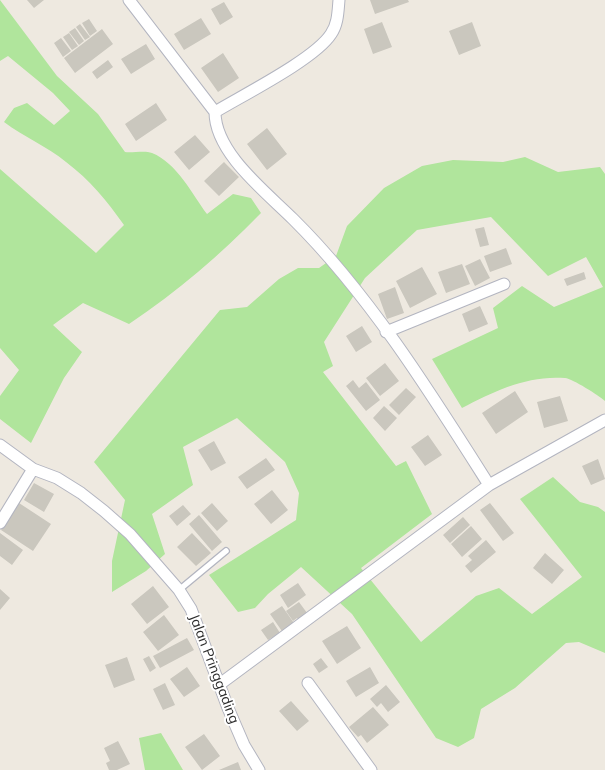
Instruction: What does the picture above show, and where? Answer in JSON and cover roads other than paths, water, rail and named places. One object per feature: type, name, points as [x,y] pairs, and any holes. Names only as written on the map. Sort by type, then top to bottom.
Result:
[{"type":"street","points":[[129,0],[215,112],[219,132],[233,157],[327,256],[425,384],[489,484]]},
{"type":"street","points":[[215,112],[295,65],[323,44],[336,24],[339,0]]},
{"type":"street","points":[[386,332],[504,284]]},
{"type":"street","points":[[220,684],[489,484],[605,420]]},
{"type":"street","name":"Jalan Pringgading","points":[[0,445],[33,469],[56,478],[81,493],[104,511],[130,534],[179,590],[194,617],[244,745],[259,770]]},
{"type":"street","points":[[0,523],[33,469]]},
{"type":"street","points":[[308,683],[371,770]]},
{"type":"lane","points":[[179,590],[226,551]]}]
